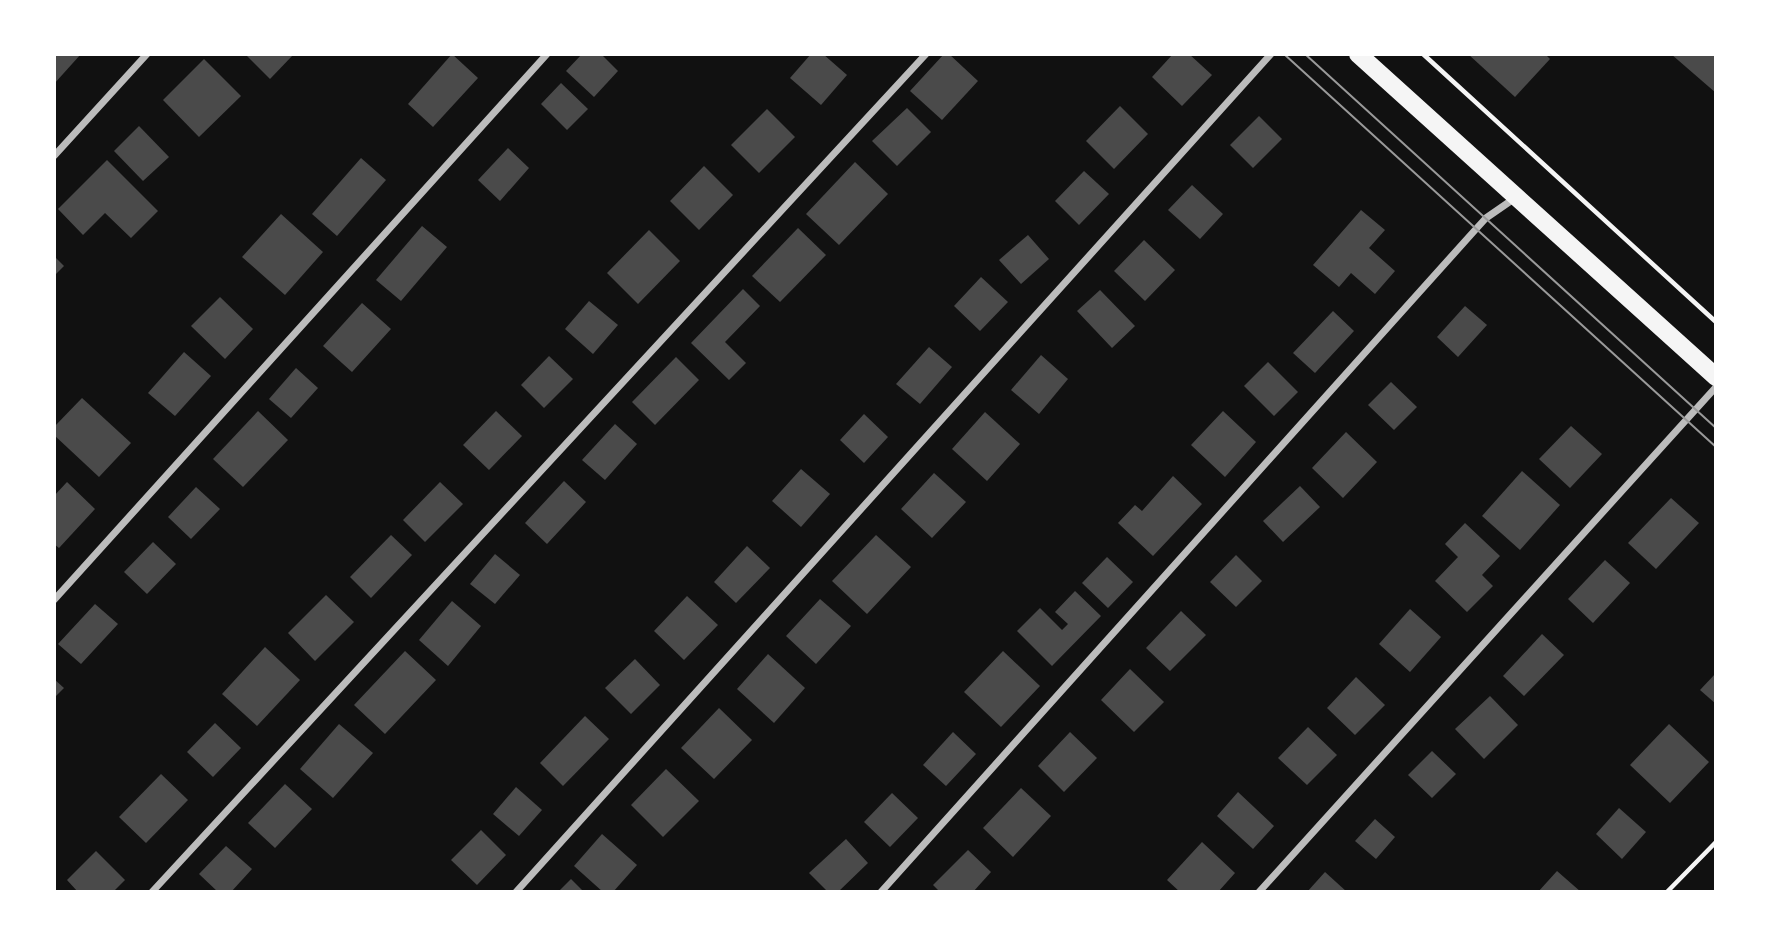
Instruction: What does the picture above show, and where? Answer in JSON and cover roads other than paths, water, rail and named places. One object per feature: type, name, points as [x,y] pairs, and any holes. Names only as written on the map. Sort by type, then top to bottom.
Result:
[{"type":"main road","points":[[1358,54],[1716,377]]},
{"type":"street","points":[[54,156],[147,54]]},
{"type":"street","points":[[54,600],[547,54]]},
{"type":"street","points":[[152,892],[926,54]]},
{"type":"street","points":[[516,892],[1270,54]]},
{"type":"street","points":[[881,892],[1486,218],[1517,197]]},
{"type":"street","points":[[1259,892],[1716,387]]},
{"type":"tram line","points":[[1284,54],[1716,447]]},
{"type":"tram line","points":[[1305,54],[1716,428]]}]
